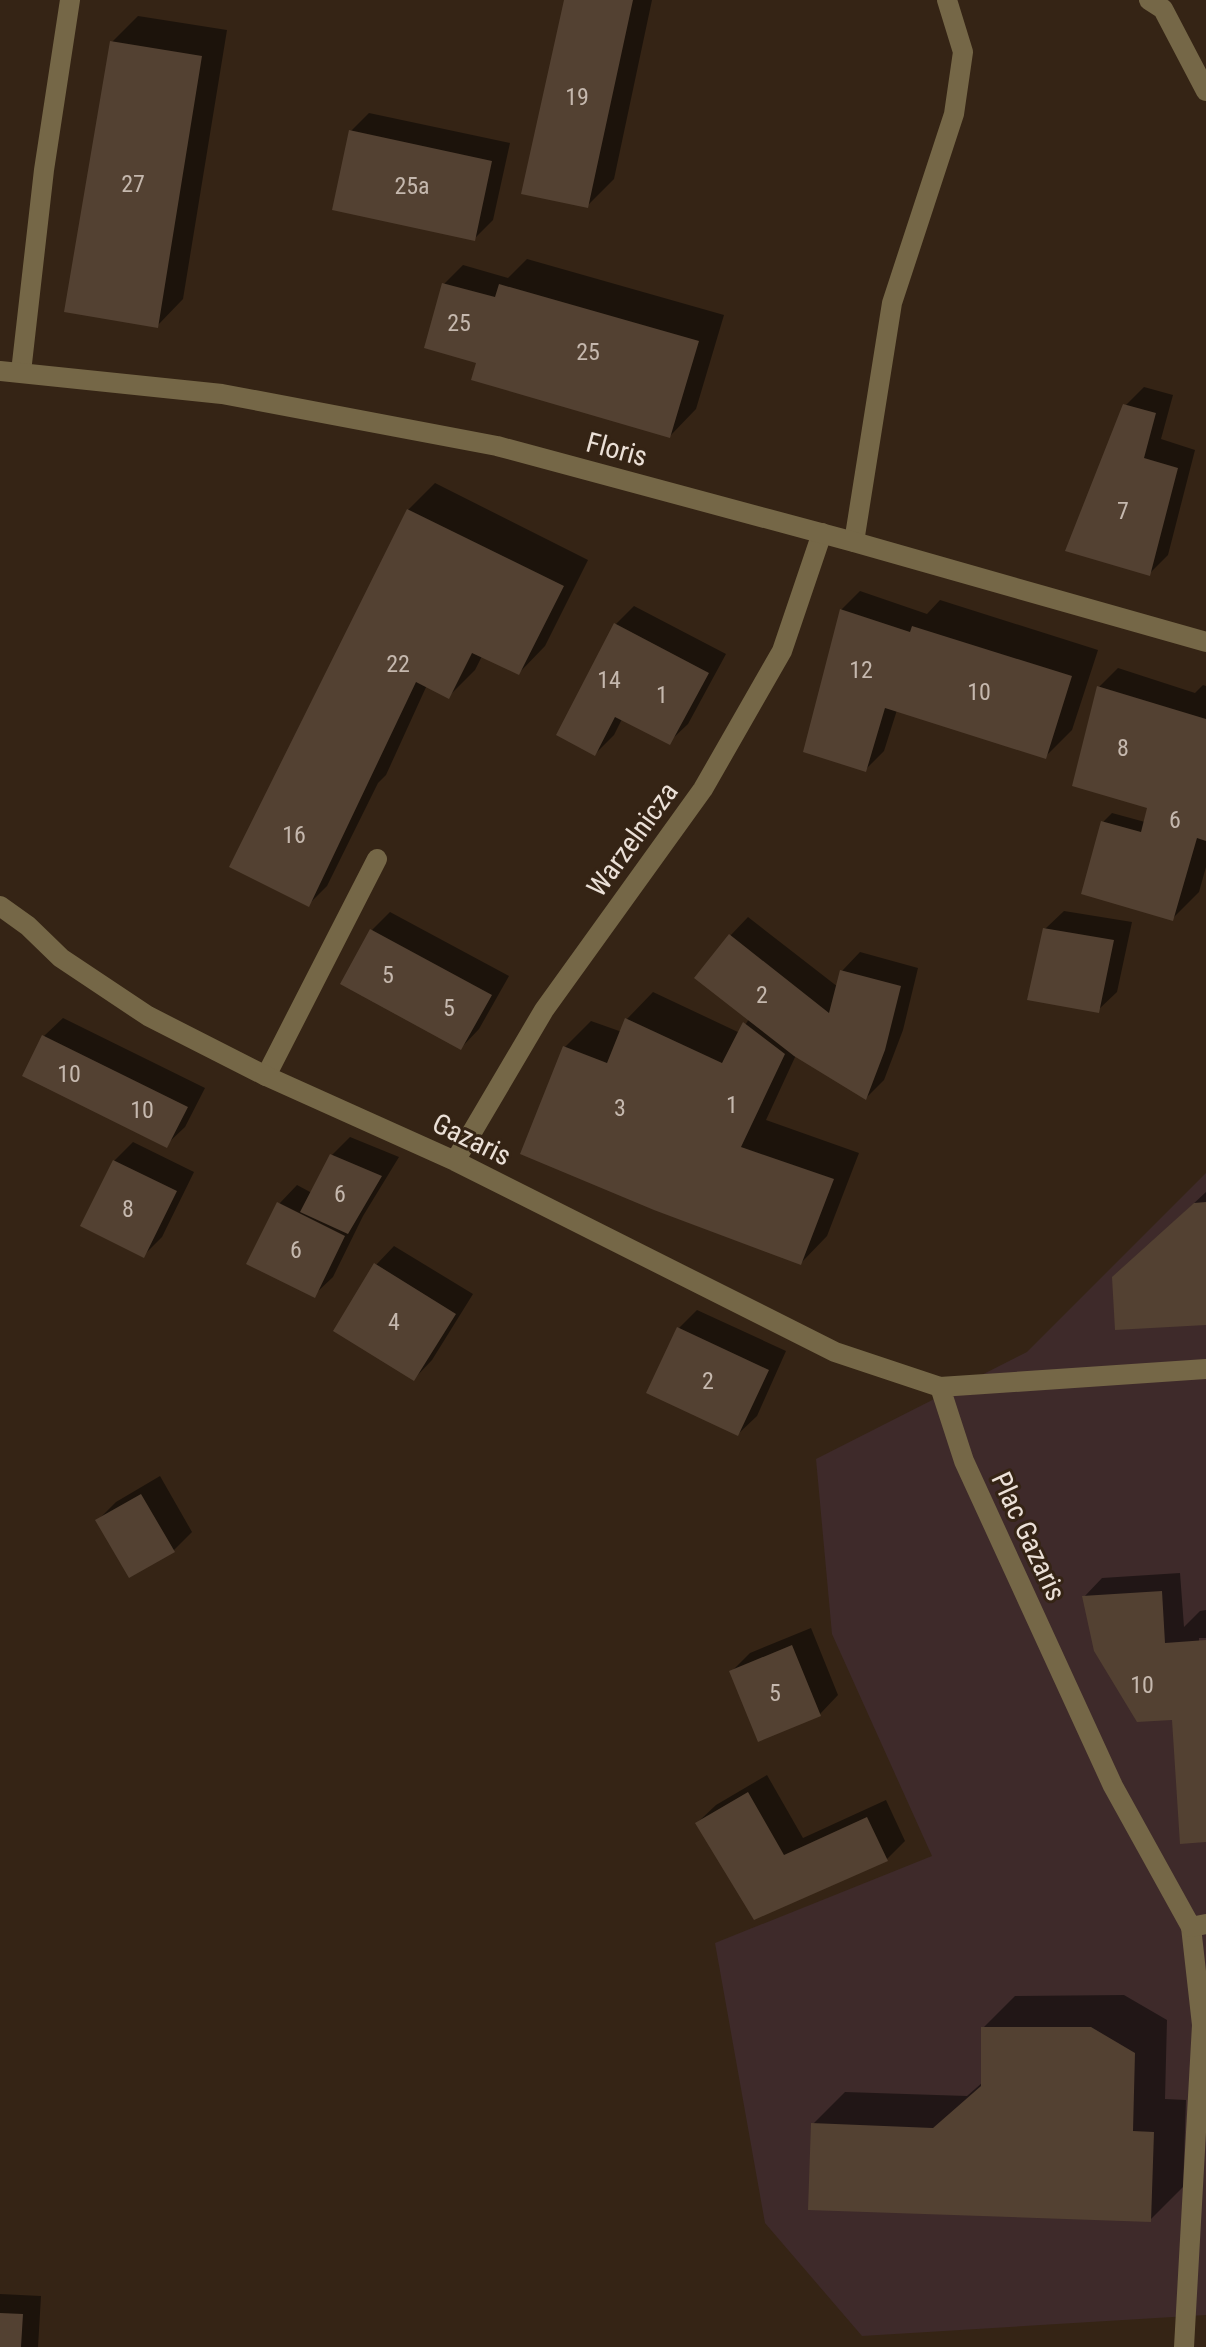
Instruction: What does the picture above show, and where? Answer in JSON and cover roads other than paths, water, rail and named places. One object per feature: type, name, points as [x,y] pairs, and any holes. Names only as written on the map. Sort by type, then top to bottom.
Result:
[{"type":"street","points":[[21,372],[44,170],[70,0]]},
{"type":"street","points":[[854,542],[892,303],[954,114],[963,52],[947,0]]},
{"type":"street","points":[[1149,0],[1163,9],[1206,91]]},
{"type":"street","name":"Floris","points":[[0,371],[222,394],[497,446],[822,533],[1206,642]]},
{"type":"street","name":"Warzelnicza","points":[[455,1161],[544,1010],[703,789],[782,651],[822,533]]},
{"type":"street","points":[[266,1076],[377,859]]},
{"type":"street","name":"Gazaris","points":[[0,906],[28,926],[61,958],[148,1016],[266,1076],[455,1161],[835,1352],[940,1387]]},
{"type":"street","points":[[940,1387],[1206,1369]]},
{"type":"street","name":"Plac Gazaris","points":[[940,1387],[964,1461],[1113,1786],[1198,1926]]},
{"type":"street","points":[[1184,2347],[1202,2025],[1198,1926]]}]
